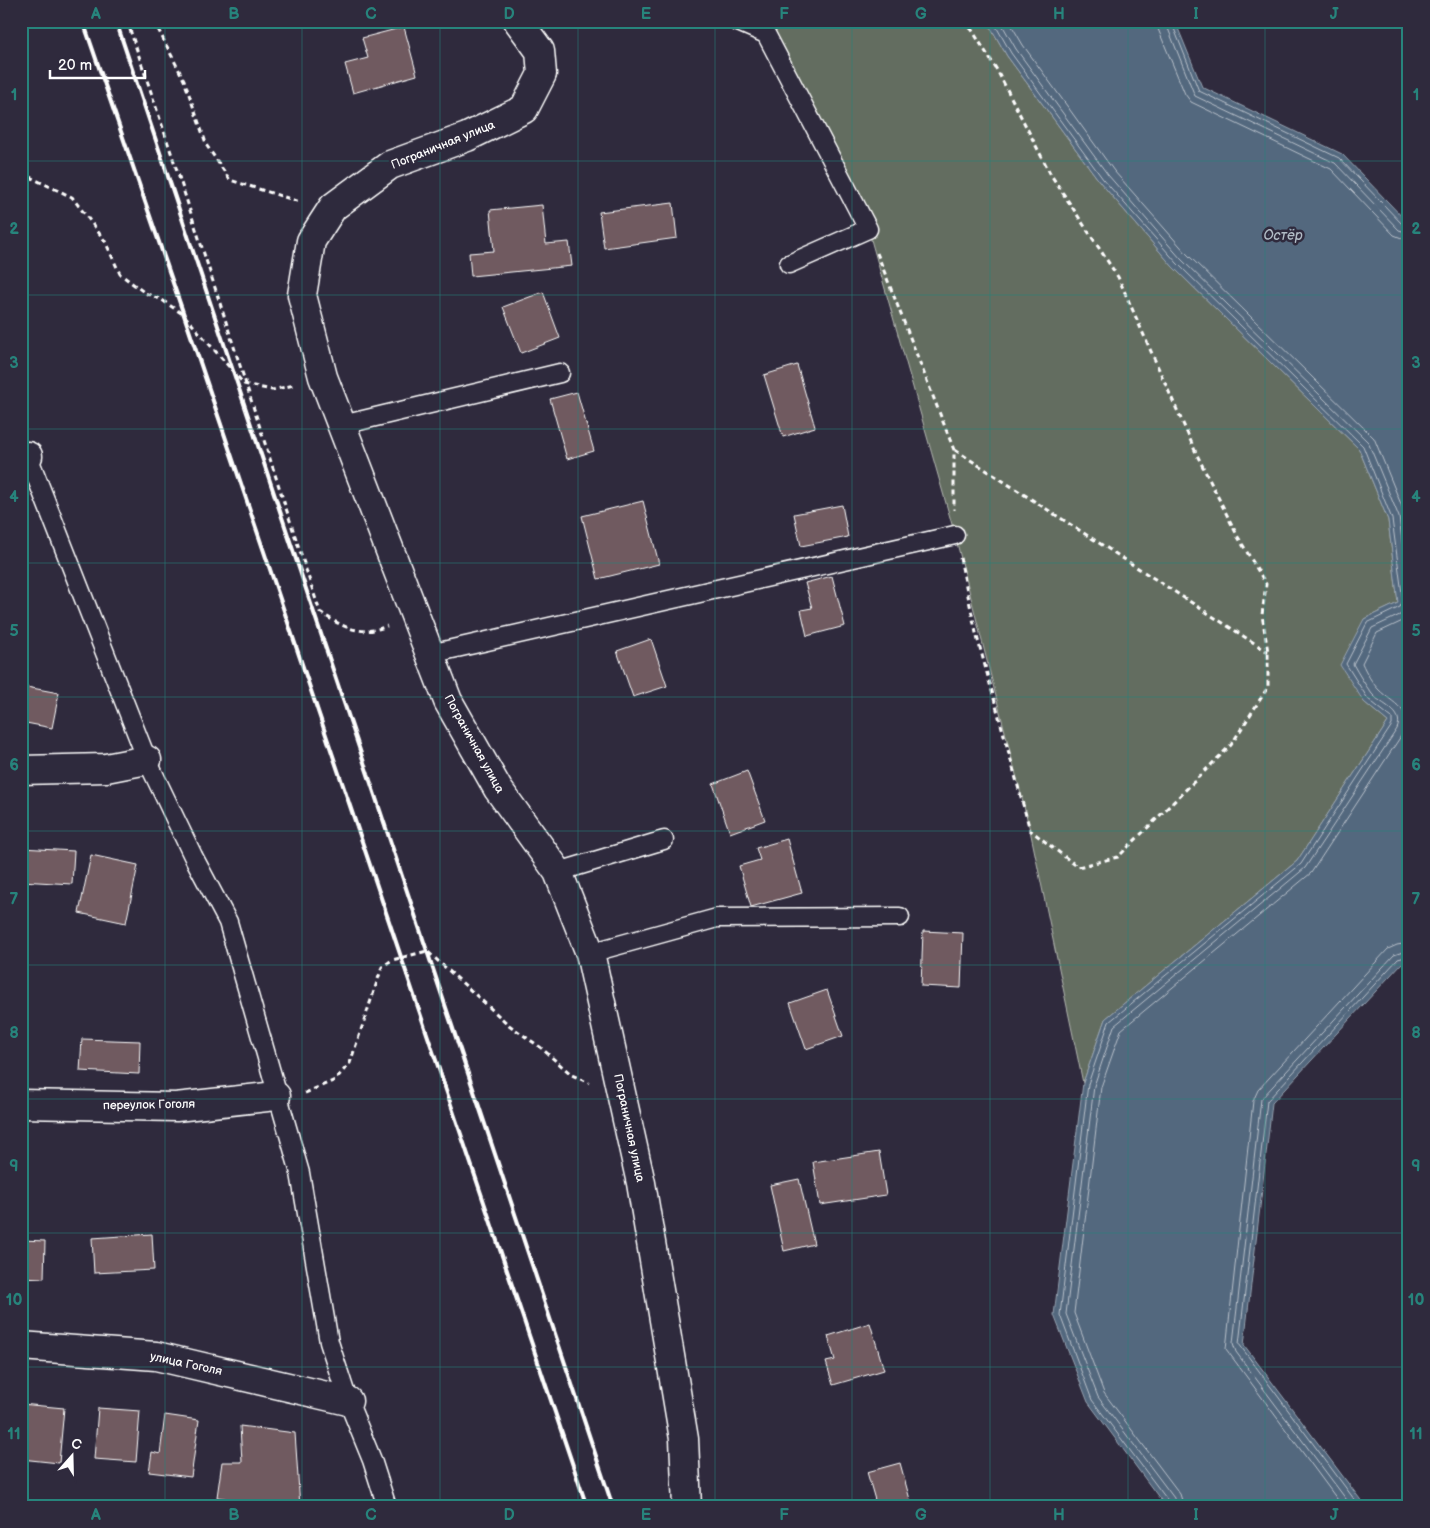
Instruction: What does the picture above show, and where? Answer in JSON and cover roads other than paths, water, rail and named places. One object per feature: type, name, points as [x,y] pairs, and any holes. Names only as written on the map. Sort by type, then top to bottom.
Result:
[{"type":"street","name":"Пограничная улица","points":[[518,21],[540,52],[542,74],[524,109],[467,137],[390,165],[333,207],[311,241],[302,295],[323,377],[448,701],[498,789],[558,872],[590,953],[625,1102],[641,1183],[684,1439],[687,1507]]},
{"type":"street","points":[[21,770],[106,768],[147,760]]},
{"type":"street","name":"переулок Гоголя","points":[[21,1104],[176,1107],[276,1096]]},
{"type":"street","name":"улица Гоголя","points":[[21,1346],[156,1356],[348,1401]]},
{"type":"lane","points":[[736,21],[766,34],[868,229],[789,264]]},
{"type":"lane","points":[[342,425],[560,373]]},
{"type":"lane","points":[[23,454],[147,760],[193,856],[228,922],[276,1096],[300,1173],[329,1342],[348,1401],[372,1460],[387,1507]]},
{"type":"lane","points":[[430,654],[954,535]]},
{"type":"lane","points":[[558,872],[664,840]]},
{"type":"lane","points":[[590,953],[716,918],[900,917]]},
{"type":"water","name":"Остёр","points":[[987,21],[1175,21],[1202,87],[1342,154],[1409,224],[1409,961],[1402,963],[1272,1103],[1244,1345],[1366,1507],[1166,1507],[1088,1402],[1054,1315],[1083,1083],[1105,1019],[1297,861],[1388,722],[1364,702],[1340,665],[1364,619],[1398,603],[1388,520],[1359,449],[1173,267],[1100,182],[1007,56]]},
{"type":"railway","points":[[83,21],[587,1507]]},
{"type":"railway","points":[[116,21],[613,1507]]}]
